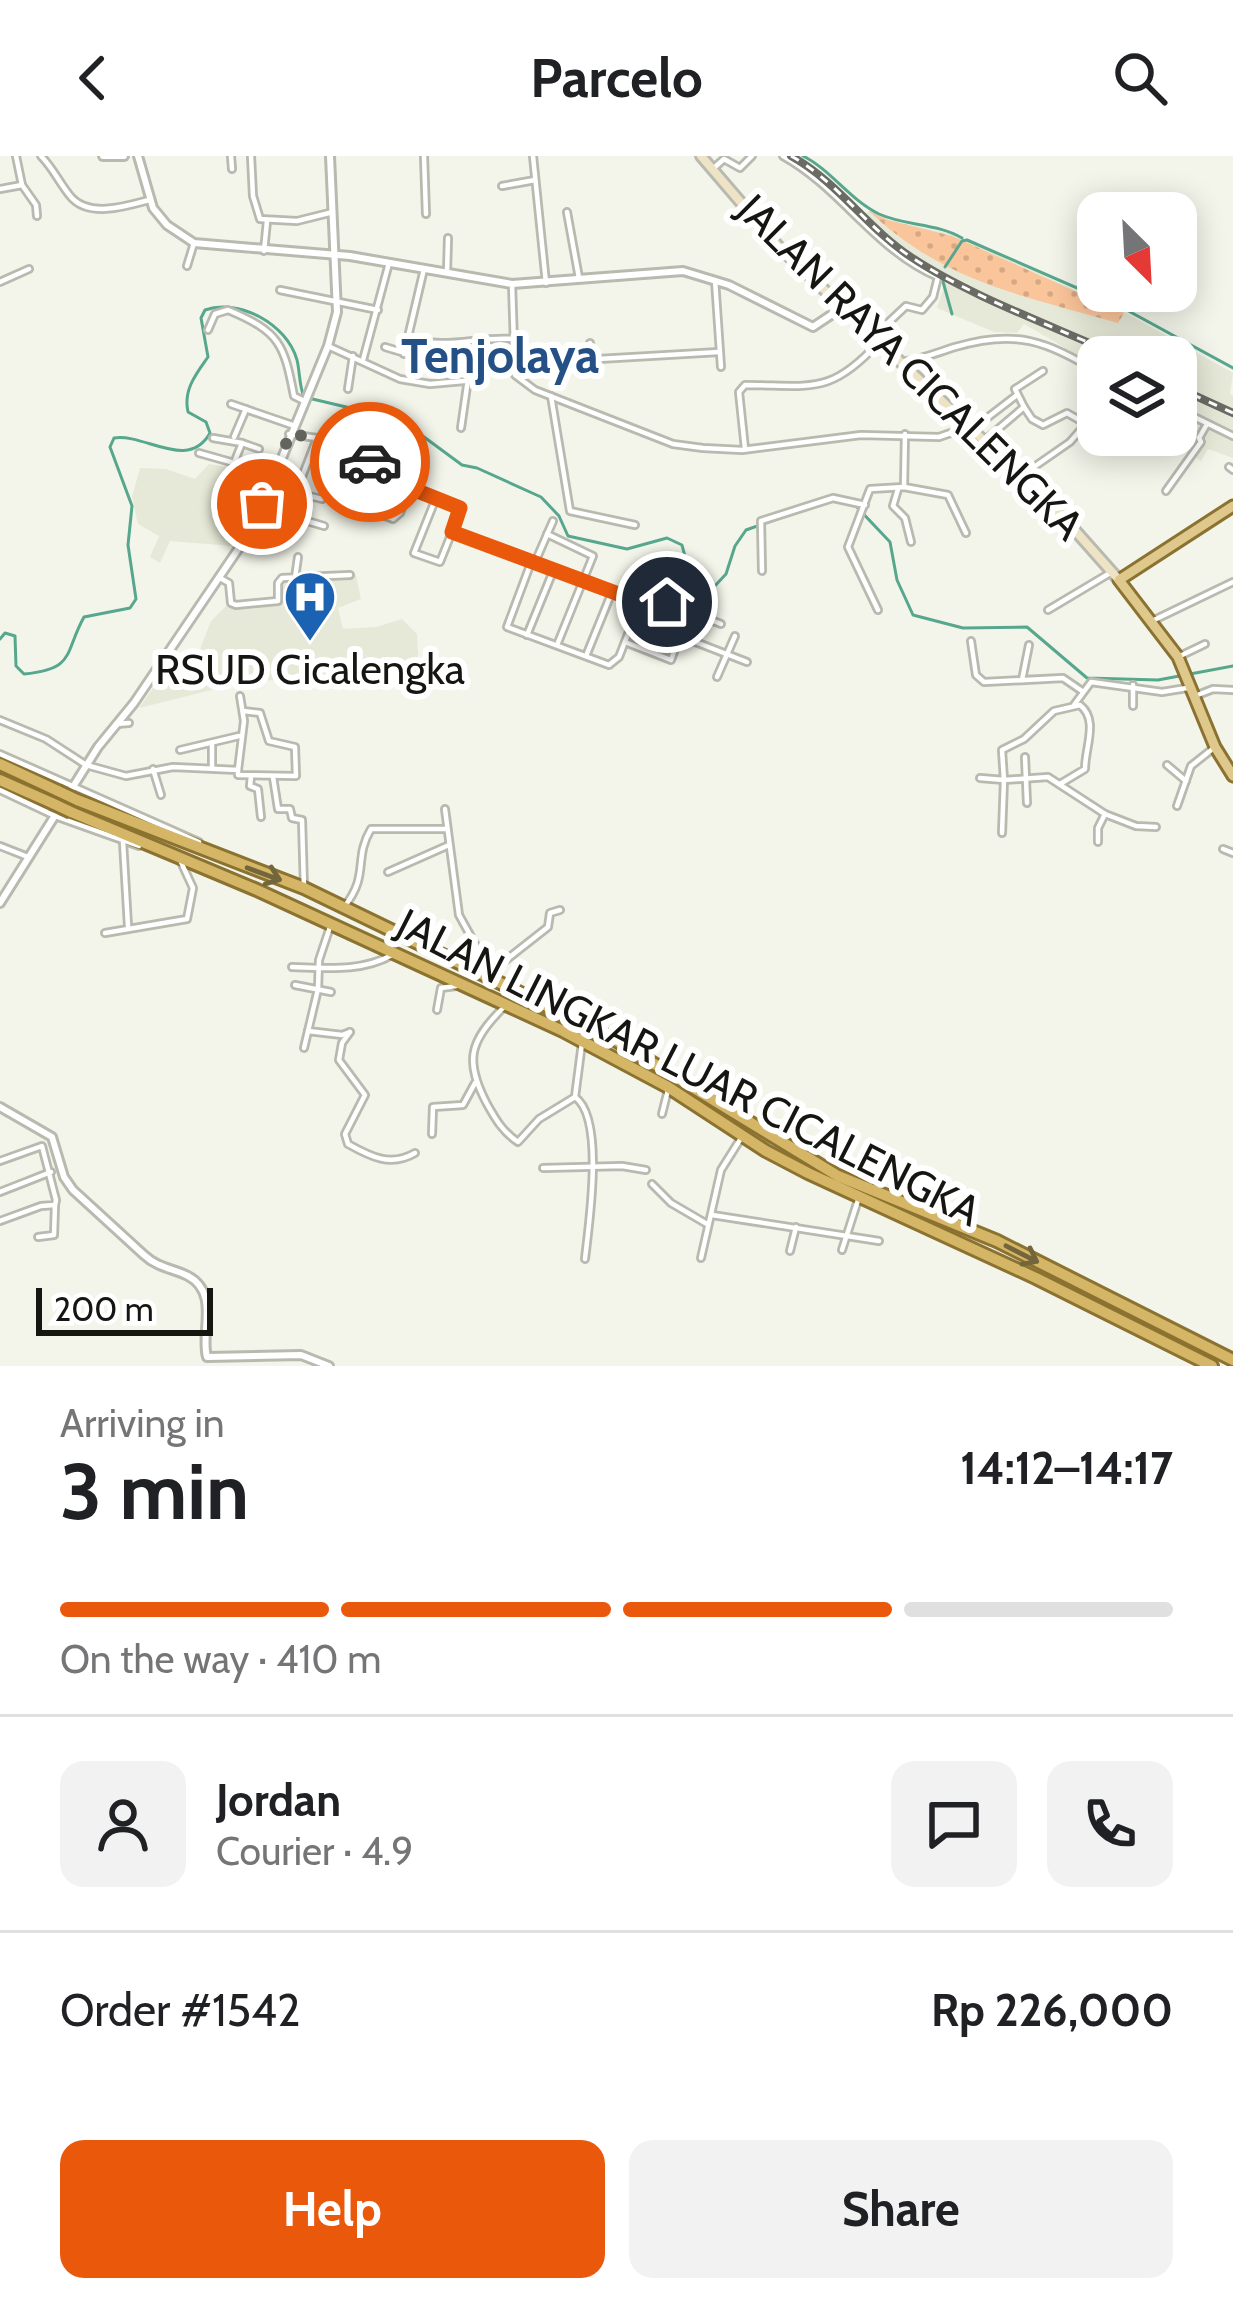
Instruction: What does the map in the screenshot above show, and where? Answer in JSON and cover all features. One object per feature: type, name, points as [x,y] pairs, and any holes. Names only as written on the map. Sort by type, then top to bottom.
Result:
[{"type":"highway","name":"JALAN LINGKAR LUAR CICALENGKA","points":[[0,764],[55,804]]},
{"type":"highway","name":"JALAN LINGKAR LUAR CICALENGKA","points":[[0,780],[55,804],[74,800],[304,888],[615,1040],[838,1176],[997,1241],[1233,1360]]},
{"type":"highway","name":"JALAN LINGKAR LUAR CICALENGKA","points":[[74,800],[177,857],[556,1027],[668,1087],[794,1166],[1212,1366]]},
{"type":"main road","name":"JALAN RAYA CICALENGKA","points":[[701,156],[779,247],[1022,476],[1081,534],[1115,576]]},
{"type":"main road","points":[[1233,506],[1115,576],[1178,657],[1215,747],[1233,776]]},
{"type":"street","points":[[16,156],[22,185],[36,205],[37,216]]},
{"type":"street","points":[[41,156],[70,196],[87,208],[149,200]]},
{"type":"street","points":[[103,156],[124,156]]},
{"type":"street","points":[[137,156],[149,200],[167,225],[194,243],[389,262],[512,284],[668,270],[715,280],[813,327],[843,307]]},
{"type":"street","points":[[231,156],[232,169]]},
{"type":"street","points":[[251,156],[260,219],[297,221],[333,212]]},
{"type":"street","points":[[74,800],[86,765],[244,542],[328,346],[338,300],[330,156]]},
{"type":"street","points":[[424,156],[426,214]]},
{"type":"street","points":[[533,156],[546,283]]},
{"type":"street","points":[[713,169],[724,159],[740,168],[752,156]]},
{"type":"street","points":[[745,450],[739,392],[745,385],[818,387],[856,368],[906,306],[922,310],[933,297],[938,277],[891,249],[813,176],[783,156]]},
{"type":"street","points":[[502,186],[535,180]]},
{"type":"street","points":[[0,189],[22,185]]},
{"type":"street","points":[[567,212],[579,278]]},
{"type":"street","points":[[263,251],[267,221]]},
{"type":"street","points":[[447,272],[448,238]]},
{"type":"street","points":[[188,266],[194,243]]},
{"type":"street","points":[[363,360],[389,262]]},
{"type":"street","points":[[404,354],[424,268]]},
{"type":"street","points":[[0,282],[28,269]]},
{"type":"street","points":[[715,280],[721,367]]},
{"type":"street","points":[[512,284],[515,375],[551,396],[673,444],[745,450],[861,435],[939,437],[970,428],[1017,395]]},
{"type":"street","points":[[280,290],[378,310]]},
{"type":"street","points":[[208,330],[214,314],[228,310],[270,334],[286,354],[294,396],[304,396]]},
{"type":"street","points":[[901,362],[1012,336],[1059,349],[1077,360]]},
{"type":"street","points":[[408,337],[439,345],[513,339]]},
{"type":"street","points":[[590,344],[592,356],[598,359],[719,352]]},
{"type":"street","points":[[328,346],[412,381],[475,380],[472,363],[466,360],[425,359],[385,347]]},
{"type":"street","points":[[348,389],[353,356]]},
{"type":"street","points":[[916,377],[922,360]]},
{"type":"street","points":[[1043,371],[1019,385],[1017,395],[1032,419],[1043,425],[1067,413],[1077,419]]},
{"type":"street","points":[[460,428],[468,380]]},
{"type":"street","points":[[551,396],[570,511],[635,525]]},
{"type":"street","points":[[231,404],[344,449],[381,467],[390,480],[436,498],[461,509],[440,562],[414,553],[436,498]]},
{"type":"street","points":[[984,441],[1024,407]]},
{"type":"street","points":[[233,439],[246,410]]},
{"type":"street","points":[[1197,419],[1233,436]]},
{"type":"street","points":[[1166,491],[1201,441],[1198,438],[1207,424]]},
{"type":"street","points":[[905,434],[902,487],[893,506],[905,518],[911,542]]},
{"type":"street","points":[[1022,476],[1077,434]]},
{"type":"street","points":[[213,438],[259,448]]},
{"type":"street","points":[[317,438],[298,487],[301,494],[322,499],[344,449]]},
{"type":"street","points":[[234,464],[242,443]]},
{"type":"street","points":[[200,453],[272,477],[287,515],[324,526]]},
{"type":"street","points":[[363,459],[348,496],[351,503],[393,519],[409,488]]},
{"type":"street","points":[[878,610],[848,547],[870,489],[902,487],[948,495],[966,533]]},
{"type":"street","points":[[762,571],[761,524],[826,499],[842,497],[865,506]]},
{"type":"street","points":[[553,521],[506,623],[508,629],[614,664],[656,565]]},
{"type":"street","points":[[452,532],[640,602]]},
{"type":"street","points":[[229,533],[270,550]]},
{"type":"street","points":[[547,535],[592,554],[557,645]]},
{"type":"street","points":[[296,578],[298,556]]},
{"type":"street","points":[[527,635],[554,569]]},
{"type":"street","points":[[220,578],[229,583],[234,605],[278,601],[280,579],[350,574]]},
{"type":"street","points":[[1048,610],[1115,576]]},
{"type":"street","points":[[1150,622],[1233,582]]},
{"type":"street","points":[[586,656],[612,592]]},
{"type":"street","points":[[644,593],[721,624]]},
{"type":"street","points":[[625,642],[671,660],[689,611]]},
{"type":"street","points":[[680,636],[747,662]]},
{"type":"street","points":[[717,677],[735,636]]},
{"type":"street","points":[[971,641],[976,675],[981,680],[1063,678],[1082,691]]},
{"type":"street","points":[[1178,657],[1205,644]]},
{"type":"street","points":[[1022,682],[1030,645]]},
{"type":"street","points":[[1074,705],[1091,682],[1169,692],[1233,690]]},
{"type":"street","points":[[1133,685],[1133,706]]},
{"type":"street","points":[[240,696],[238,775],[296,776],[297,750],[269,741],[260,713],[243,711]]},
{"type":"street","points":[[1003,832],[1002,750],[1024,739],[1054,711],[1074,705],[1085,709],[1091,722],[1086,766],[1060,784]]},
{"type":"street","points":[[0,720],[46,739],[86,765],[126,776],[153,769],[238,770]]},
{"type":"street","points":[[116,724],[129,723]]},
{"type":"street","points":[[180,750],[242,735]]},
{"type":"street","points":[[212,743],[212,768]]},
{"type":"street","points":[[1177,806],[1194,763],[1215,747]]},
{"type":"street","points":[[0,754],[74,800]]},
{"type":"street","points":[[1025,757],[1027,803]]},
{"type":"street","points":[[1167,766],[1186,781]]},
{"type":"street","points":[[153,769],[161,795]]},
{"type":"street","points":[[250,776],[250,786],[258,789],[261,817]]},
{"type":"street","points":[[273,777],[278,809],[290,809],[292,818],[302,819],[304,888]]},
{"type":"street","points":[[980,778],[1048,777],[1105,814],[1136,826],[1156,827]]},
{"type":"street","points":[[0,790],[55,804],[123,842],[177,857],[193,888],[187,919],[105,933]]},
{"type":"street","points":[[55,804],[74,800]]},
{"type":"street","points":[[0,903],[30,858],[55,804]]},
{"type":"street","points":[[445,808],[459,915],[483,961],[484,975]]},
{"type":"street","points":[[1098,842],[1105,814]]},
{"type":"street","points":[[343,908],[359,888],[362,851],[370,829],[447,829]]},
{"type":"street","points":[[123,842],[128,928]]},
{"type":"street","points":[[388,872],[449,845]]},
{"type":"street","points":[[0,846],[30,858]]},
{"type":"street","points":[[1223,849],[1233,853]]},
{"type":"street","points":[[484,975],[548,927],[550,913],[560,910]]},
{"type":"street","points":[[304,1048],[331,923]]},
{"type":"street","points":[[292,967],[366,965],[395,953]]},
{"type":"street","points":[[437,1010],[441,988],[462,984]]},
{"type":"street","points":[[295,985],[331,992]]},
{"type":"street","points":[[507,1005],[478,1042],[471,1065],[475,1083],[499,1127],[516,1142],[539,1119],[575,1097]]},
{"type":"street","points":[[556,1027],[558,1043]]},
{"type":"street","points":[[308,1031],[350,1032],[339,1060],[365,1095],[345,1134],[348,1144],[369,1156],[396,1161],[415,1153]]},
{"type":"street","points":[[575,1097],[582,1040]]},
{"type":"street","points":[[432,1134],[433,1108],[464,1106],[475,1083]]},
{"type":"street","points":[[662,1114],[668,1087]]},
{"type":"street","points":[[575,1097],[587,1107],[594,1168],[585,1259]]},
{"type":"street","points":[[0,1108],[52,1137],[73,1190],[154,1265],[191,1277],[208,1312],[206,1356],[301,1355],[329,1366]]},
{"type":"street","points":[[701,1258],[721,1170],[743,1135]]},
{"type":"street","points":[[0,1161],[42,1146],[51,1172],[54,1235],[38,1237]]},
{"type":"street","points":[[543,1168],[646,1170]]},
{"type":"street","points":[[0,1192],[51,1172]]},
{"type":"street","points":[[652,1184],[671,1203],[707,1224]]},
{"type":"street","points":[[842,1250],[859,1197]]},
{"type":"street","points":[[0,1221],[55,1205]]},
{"type":"street","points":[[712,1215],[879,1241]]},
{"type":"street","points":[[790,1251],[796,1227]]},
{"type":"shaded area","points":[[870,210],[889,220],[952,234],[1077,291],[1077,312],[1124,312],[1167,336],[1077,336],[1077,355],[1024,324],[1017,333],[994,332],[937,308],[946,280],[888,244],[860,218]]},
{"type":"shaded area","points":[[869,211],[952,236],[1077,292],[1077,311],[956,271]]},
{"type":"shaded area","points":[[1080,312],[1124,313],[1118,323]]},
{"type":"shaded area","points":[[1197,353],[1233,373],[1233,431],[1197,415]]},
{"type":"shaded area","points":[[1197,423],[1233,441],[1233,458],[1208,449],[1201,461],[1193,456],[1197,456]]},
{"type":"shaded area","points":[[209,464],[261,476],[260,493],[236,542],[232,546],[170,541],[160,563],[150,557],[159,536],[138,524],[132,497],[140,468],[166,469],[195,479]]},
{"type":"shaded area","name":"RSUD Cicalengka","points":[[356,575],[361,599],[338,608],[343,629],[402,619],[417,634],[419,677],[248,681],[139,708],[173,660],[200,649],[211,621],[227,605],[280,600],[281,581]]},
{"type":"waterway","points":[[803,156],[879,214],[962,238]]},
{"type":"waterway","points":[[945,267],[967,240],[1123,308],[1233,368]]},
{"type":"waterway","points":[[942,278],[952,314]]},
{"type":"waterway","points":[[0,639],[5,633],[15,636],[16,666],[24,674],[41,672],[66,657],[84,617],[130,608],[136,599],[128,545],[132,506],[110,447],[114,438],[126,438],[190,450],[210,433],[206,422],[188,412],[187,397],[208,357],[201,318],[205,310],[218,307],[260,317],[283,335],[297,360],[304,397],[401,420],[462,465],[541,497],[559,516],[568,536],[627,549],[667,538],[682,545],[694,577],[712,589],[726,574],[746,530],[794,513]]},
{"type":"waterway","points":[[854,504],[890,542],[897,580],[913,615],[963,628],[1027,627],[1087,678],[1158,680],[1233,666]]},
{"type":"railway","points":[[791,156],[895,245],[934,271],[1077,338]]},
{"type":"railway","points":[[1197,397],[1233,413]]},
{"type":"way so far","points":[[262,504],[290,434],[317,438],[370,462]]},
{"type":"place","name":"RSUD Cicalengka","points":[[310,643]]},
{"type":"district","name":"Tenjolaya","points":[[500,356]]},
{"type":"route","points":[[370,462],[381,467],[390,480],[460,508],[452,532],[640,602],[644,593],[667,602]]}]
